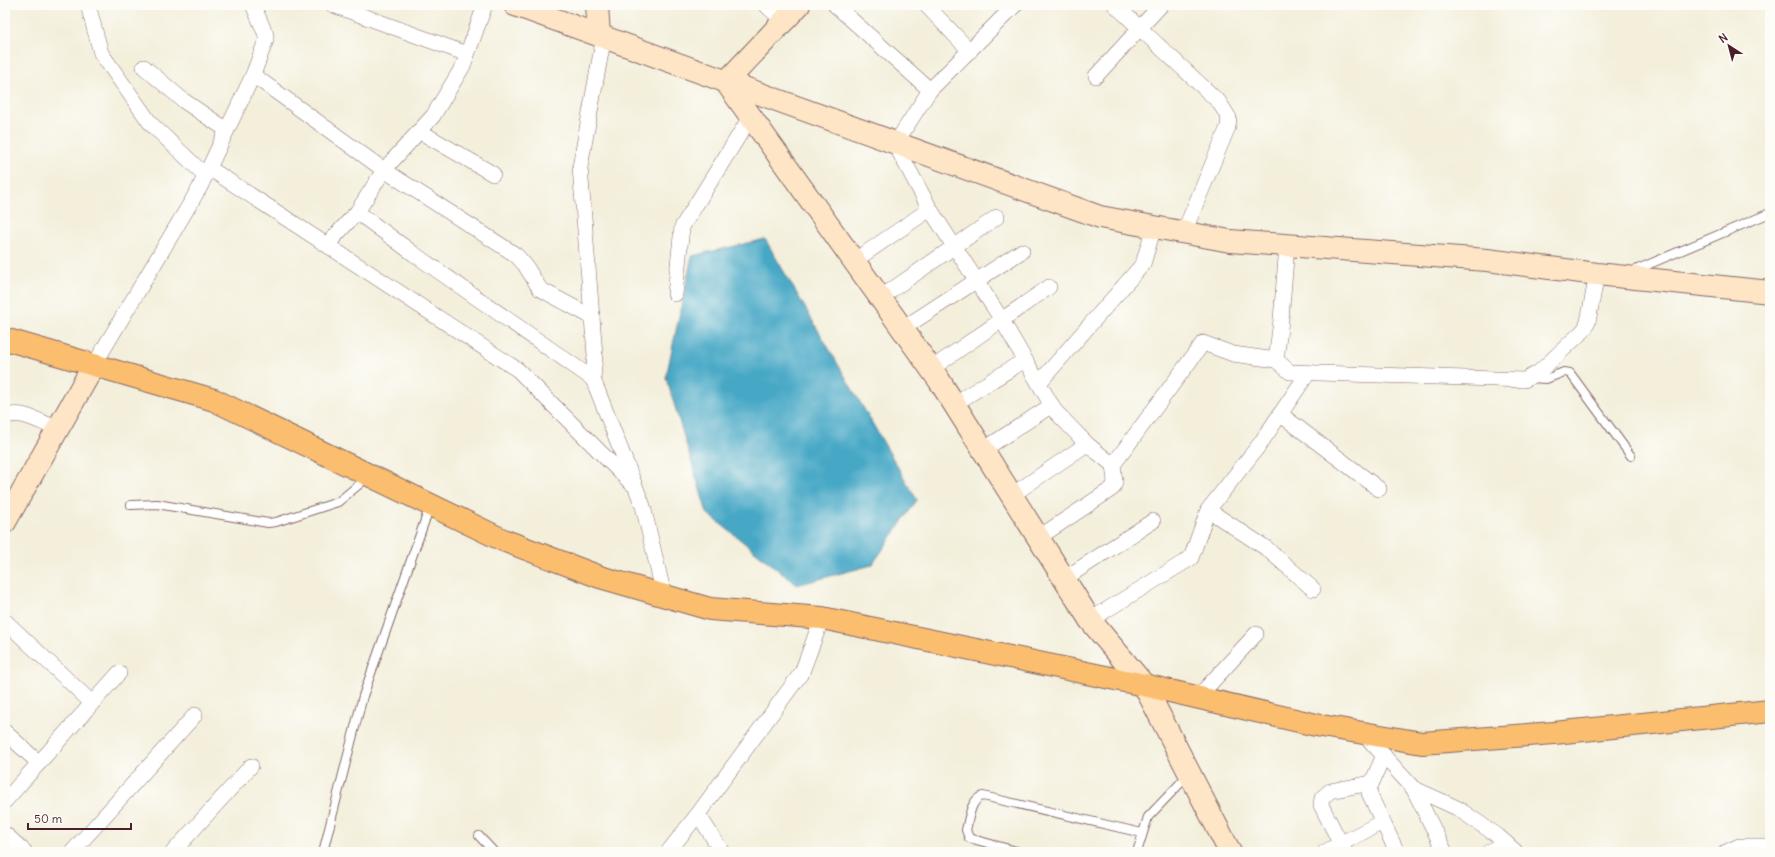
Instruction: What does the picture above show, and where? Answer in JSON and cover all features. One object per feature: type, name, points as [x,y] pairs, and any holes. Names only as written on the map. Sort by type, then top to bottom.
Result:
[{"type":"main road","points":[[515,5],[895,144],[1100,217],[1230,241],[1487,260],[1597,274],[1770,292]]},
{"type":"main road","points":[[597,5],[602,36]]},
{"type":"main road","points":[[726,82],[799,5]]},
{"type":"main road","points":[[726,82],[931,369],[1090,620],[1144,685],[1230,852]]},
{"type":"main road","points":[[5,339],[214,400],[430,506],[503,540],[600,577],[710,609],[822,618],[1144,685],[1198,697],[1239,709],[1422,743],[1562,732],[1770,711]]},
{"type":"main road","points":[[5,522],[94,365]]},
{"type":"street","points":[[88,5],[102,53],[106,60],[151,124],[205,177],[327,245],[518,370],[635,487]]},
{"type":"street","points":[[94,365],[205,177],[253,75],[266,40],[266,35],[253,5]]},
{"type":"street","points":[[333,5],[467,54]]},
{"type":"street","points":[[327,245],[357,212],[384,170],[433,116],[463,66],[484,5]]},
{"type":"street","points":[[766,5],[783,22]]},
{"type":"street","points":[[835,5],[930,90]]},
{"type":"street","points":[[926,5],[970,51]]},
{"type":"street","points":[[1014,5],[930,90],[895,144],[930,209],[1002,321],[1052,405],[1087,444],[1113,465]]},
{"type":"street","points":[[1115,5],[1219,102],[1229,118],[1228,128],[1184,232]]},
{"type":"street","points":[[1096,76],[1161,5]]},
{"type":"street","points":[[602,36],[580,167],[592,317],[594,355],[592,379],[643,506],[664,596]]},
{"type":"street","points":[[144,67],[184,101],[227,130]]},
{"type":"street","points":[[253,75],[384,170],[516,255],[525,265],[540,289],[592,317]]},
{"type":"street","points":[[675,294],[682,227],[751,116]]},
{"type":"street","points":[[419,131],[493,174]]},
{"type":"street","points":[[854,261],[930,209]]},
{"type":"street","points":[[357,212],[414,254],[592,379]]},
{"type":"street","points":[[880,298],[997,216]]},
{"type":"street","points":[[1039,383],[1143,264],[1154,227]]},
{"type":"street","points":[[1276,360],[1287,245]]},
{"type":"street","points":[[902,329],[1022,251]]},
{"type":"street","points":[[1038,538],[1113,488],[1115,482],[1113,465],[1203,343],[1233,354],[1276,360],[1290,372],[1524,380],[1531,378],[1586,326],[1597,274]]},
{"type":"street","points":[[931,369],[1049,287]]},
{"type":"street","points":[[954,404],[1025,360]]},
{"type":"street","points":[[1090,620],[1191,558],[1208,510],[1260,444],[1308,373]]},
{"type":"street","points":[[983,450],[1052,405]]},
{"type":"street","points":[[5,417],[16,414],[58,429]]},
{"type":"street","points":[[1280,414],[1378,489]]},
{"type":"street","points":[[1012,495],[1087,444]]},
{"type":"street","points":[[1208,510],[1266,548],[1313,589]]},
{"type":"street","points":[[1064,579],[1153,521]]},
{"type":"street","points":[[668,852],[698,814],[802,672],[822,618]]},
{"type":"street","points":[[5,621],[92,703]]},
{"type":"street","points":[[1198,697],[1256,634]]},
{"type":"street","points":[[5,801],[119,673]]},
{"type":"street","points":[[76,851],[195,715]]},
{"type":"street","points":[[5,732],[39,763]]},
{"type":"street","points":[[1363,733],[1413,788],[1445,852]]},
{"type":"street","points":[[1384,755],[1369,793],[1396,852]]},
{"type":"street","points":[[173,852],[251,766]]},
{"type":"street","points":[[1343,848],[1321,805],[1322,798],[1330,791],[1372,783]]},
{"type":"street","points":[[1413,788],[1457,808],[1511,848]]},
{"type":"street","points":[[698,814],[722,852]]},
{"type":"street","points":[[1325,852],[1343,848],[1382,822]]},
{"type":"street","points":[[5,834],[25,852]]},
{"type":"street","points":[[1726,852],[1739,846],[1770,846]]},
{"type":"street","points":[[1489,852],[1511,848]]},
{"type":"lane","points":[[1621,276],[1770,213]]},
{"type":"lane","points":[[1531,378],[1546,379],[1564,372],[1570,373],[1631,456]]},
{"type":"lane","points":[[131,505],[157,504],[268,523],[276,522],[338,502],[369,476]]},
{"type":"lane","points":[[323,852],[363,696],[430,506]]},
{"type":"lane","points":[[1137,852],[1148,817],[1189,773]]},
{"type":"lane","points":[[1020,852],[973,840],[967,834],[966,830],[974,802],[979,797],[990,798],[1142,834]]},
{"type":"lane","points":[[479,836],[494,852]]},
{"type":"water","points":[[765,239],[917,500],[872,565],[797,585],[707,513],[666,377],[692,256]]}]
